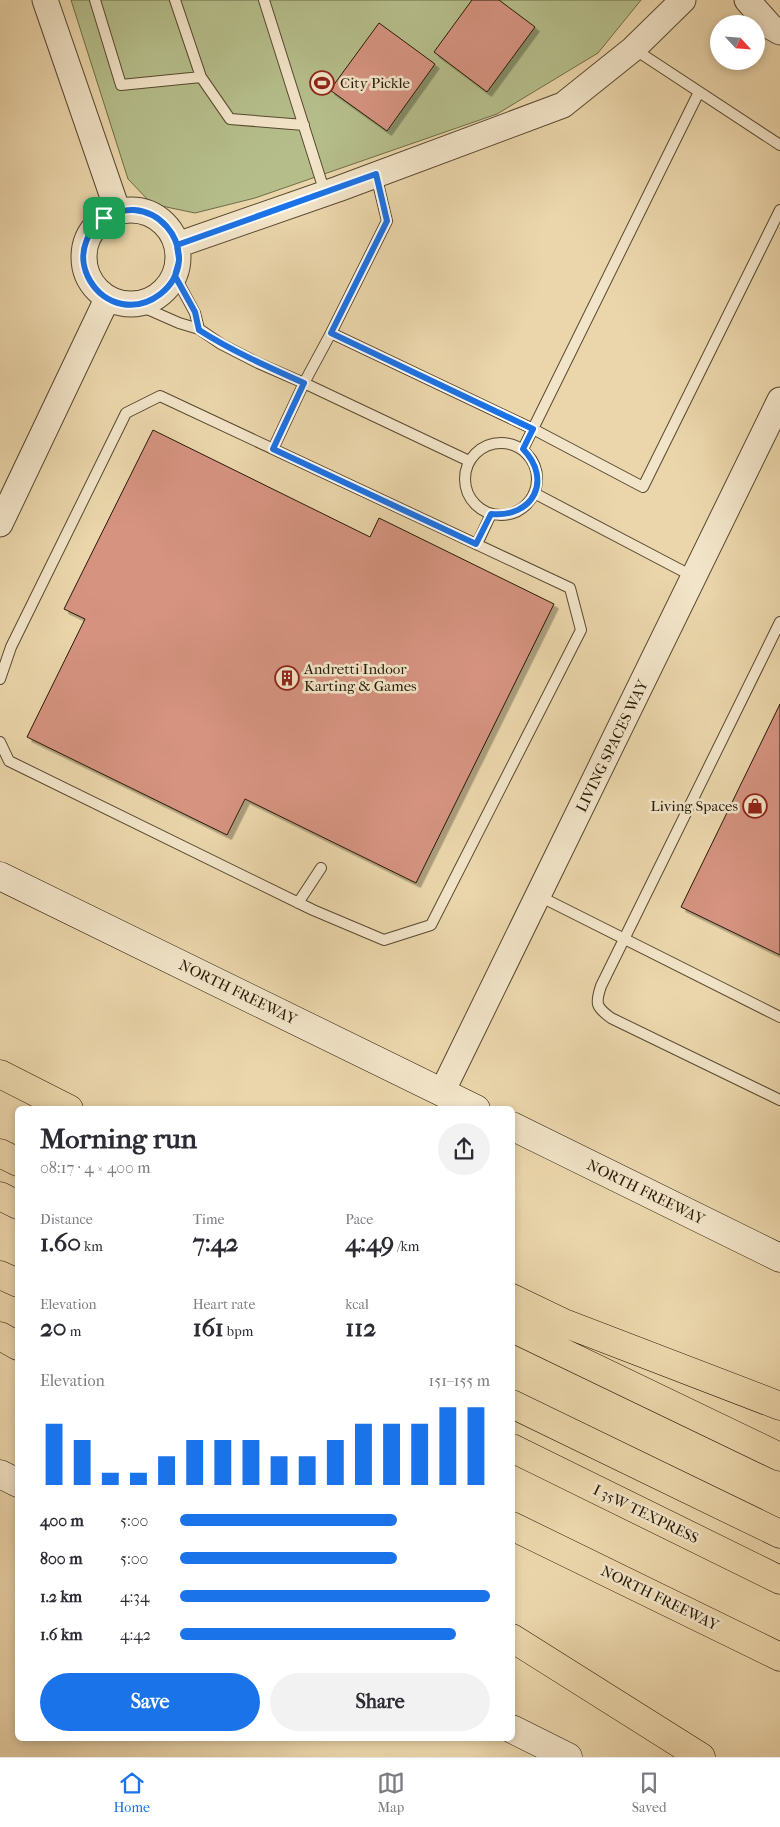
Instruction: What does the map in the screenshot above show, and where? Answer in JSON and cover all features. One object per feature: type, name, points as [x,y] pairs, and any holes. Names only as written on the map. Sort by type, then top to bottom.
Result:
[{"type":"highway","points":[[0,1074],[62,1106]]},
{"type":"highway","points":[[0,1153],[15,1160]]},
{"type":"highway","points":[[0,1196],[15,1203]]},
{"type":"highway","points":[[0,1275],[15,1282]]},
{"type":"highway","points":[[515,1300],[564,1324],[780,1406]]},
{"type":"highway","points":[[515,1329],[780,1457]]},
{"type":"highway","points":[[0,1336],[15,1344]]},
{"type":"highway","points":[[515,1405],[780,1534]]},
{"type":"highway","name":"I 35W TEXPRESS","points":[[515,1449],[780,1580]]},
{"type":"highway","name":"NORTH FREEWAY","points":[[515,1527],[780,1657]]},
{"type":"highway","points":[[515,1640],[701,1757]]},
{"type":"main road","name":"NORTH FREEWAY","points":[[0,876],[470,1106]]},
{"type":"main road","name":"NORTH FREEWAY","points":[[515,1127],[780,1258]]},
{"type":"main road","points":[[0,1474],[15,1482]]},
{"type":"main road","points":[[515,1730],[568,1757]]},
{"type":"street","points":[[45,0],[118,212]]},
{"type":"street","points":[[177,245],[325,193],[563,105],[633,49],[683,0]]},
{"type":"street","points":[[747,0],[771,27],[780,32]]},
{"type":"street","points":[[133,210],[148,213],[161,220],[171,232],[177,245],[179,260],[175,276],[166,289],[153,300],[138,304],[122,304],[107,299],[95,288],[87,274],[84,251],[93,229],[104,218],[118,212],[133,210]]},
{"type":"street","points":[[0,524],[107,299]]},
{"type":"street","name":"LIVING SPACES WAY","points":[[442,1092],[780,400]]},
{"type":"lane","points":[[95,0],[120,85],[201,77]]},
{"type":"lane","points":[[175,0],[201,77],[230,119],[304,125]]},
{"type":"lane","points":[[264,0],[325,193]]},
{"type":"lane","points":[[633,49],[780,145]]},
{"type":"lane","points":[[523,449],[699,92]]},
{"type":"lane","points":[[273,449],[304,383],[387,221],[376,174]]},
{"type":"lane","points":[[331,333],[533,429],[643,487],[780,210]]},
{"type":"lane","points":[[175,276],[195,312],[199,330]]},
{"type":"lane","points":[[138,304],[179,324],[199,330],[258,363],[469,461]]},
{"type":"lane","points":[[0,679],[11,647],[126,413],[160,396],[570,588],[581,630],[431,925],[384,940],[298,903],[9,762],[0,742]]},
{"type":"lane","points":[[502,442],[513,444],[523,449],[536,466],[538,477],[534,494],[525,507],[514,513],[502,515],[491,514],[480,509],[466,490],[464,478],[469,461],[480,449],[490,444],[502,442]]},
{"type":"lane","points":[[534,494],[694,577]]},
{"type":"lane","points":[[476,544],[491,514]]},
{"type":"lane","points":[[780,622],[601,986],[597,999],[599,1009],[611,1018],[780,1100]]},
{"type":"lane","points":[[0,642],[11,647]]},
{"type":"lane","points":[[298,903],[321,868]]},
{"type":"lane","points":[[539,896],[780,1017]]},
{"type":"green space","name":"City Pickle","points":[[71,0],[641,0],[598,53],[497,114],[255,198],[195,213],[152,204],[128,179]]},
{"type":"building","points":[[472,0],[499,0],[535,27],[487,92],[434,52]]},
{"type":"building","points":[[379,23],[435,64],[387,131],[330,90]]},
{"type":"building","name":"Andretti Indoor Karting & Games","points":[[153,430],[370,537],[379,518],[554,604],[416,883],[245,799],[227,835],[27,737],[85,619],[64,609]]},
{"type":"building","name":"Living Spaces","points":[[780,704],[780,955],[681,907]]},
{"type":"place","name":"City Pickle","points":[[322,83]]},
{"type":"place","name":"Andretti Indoor Karting & Games","points":[[287,678]]},
{"type":"place","name":"Living Spaces","points":[[755,806]]},
{"type":"route","points":[[104,218],[93,229],[86,243],[84,259],[87,274],[95,288],[107,299],[122,304],[138,304],[153,300],[166,289],[175,276],[179,260],[177,245],[376,174],[387,221],[331,333],[533,429],[523,449],[536,466],[538,477],[532,498],[525,507],[514,513],[491,514],[476,544],[273,449],[304,383],[258,363],[199,330],[195,312],[175,276],[179,260],[177,245],[171,232],[161,220],[148,213],[133,210],[118,212],[104,218]]}]
